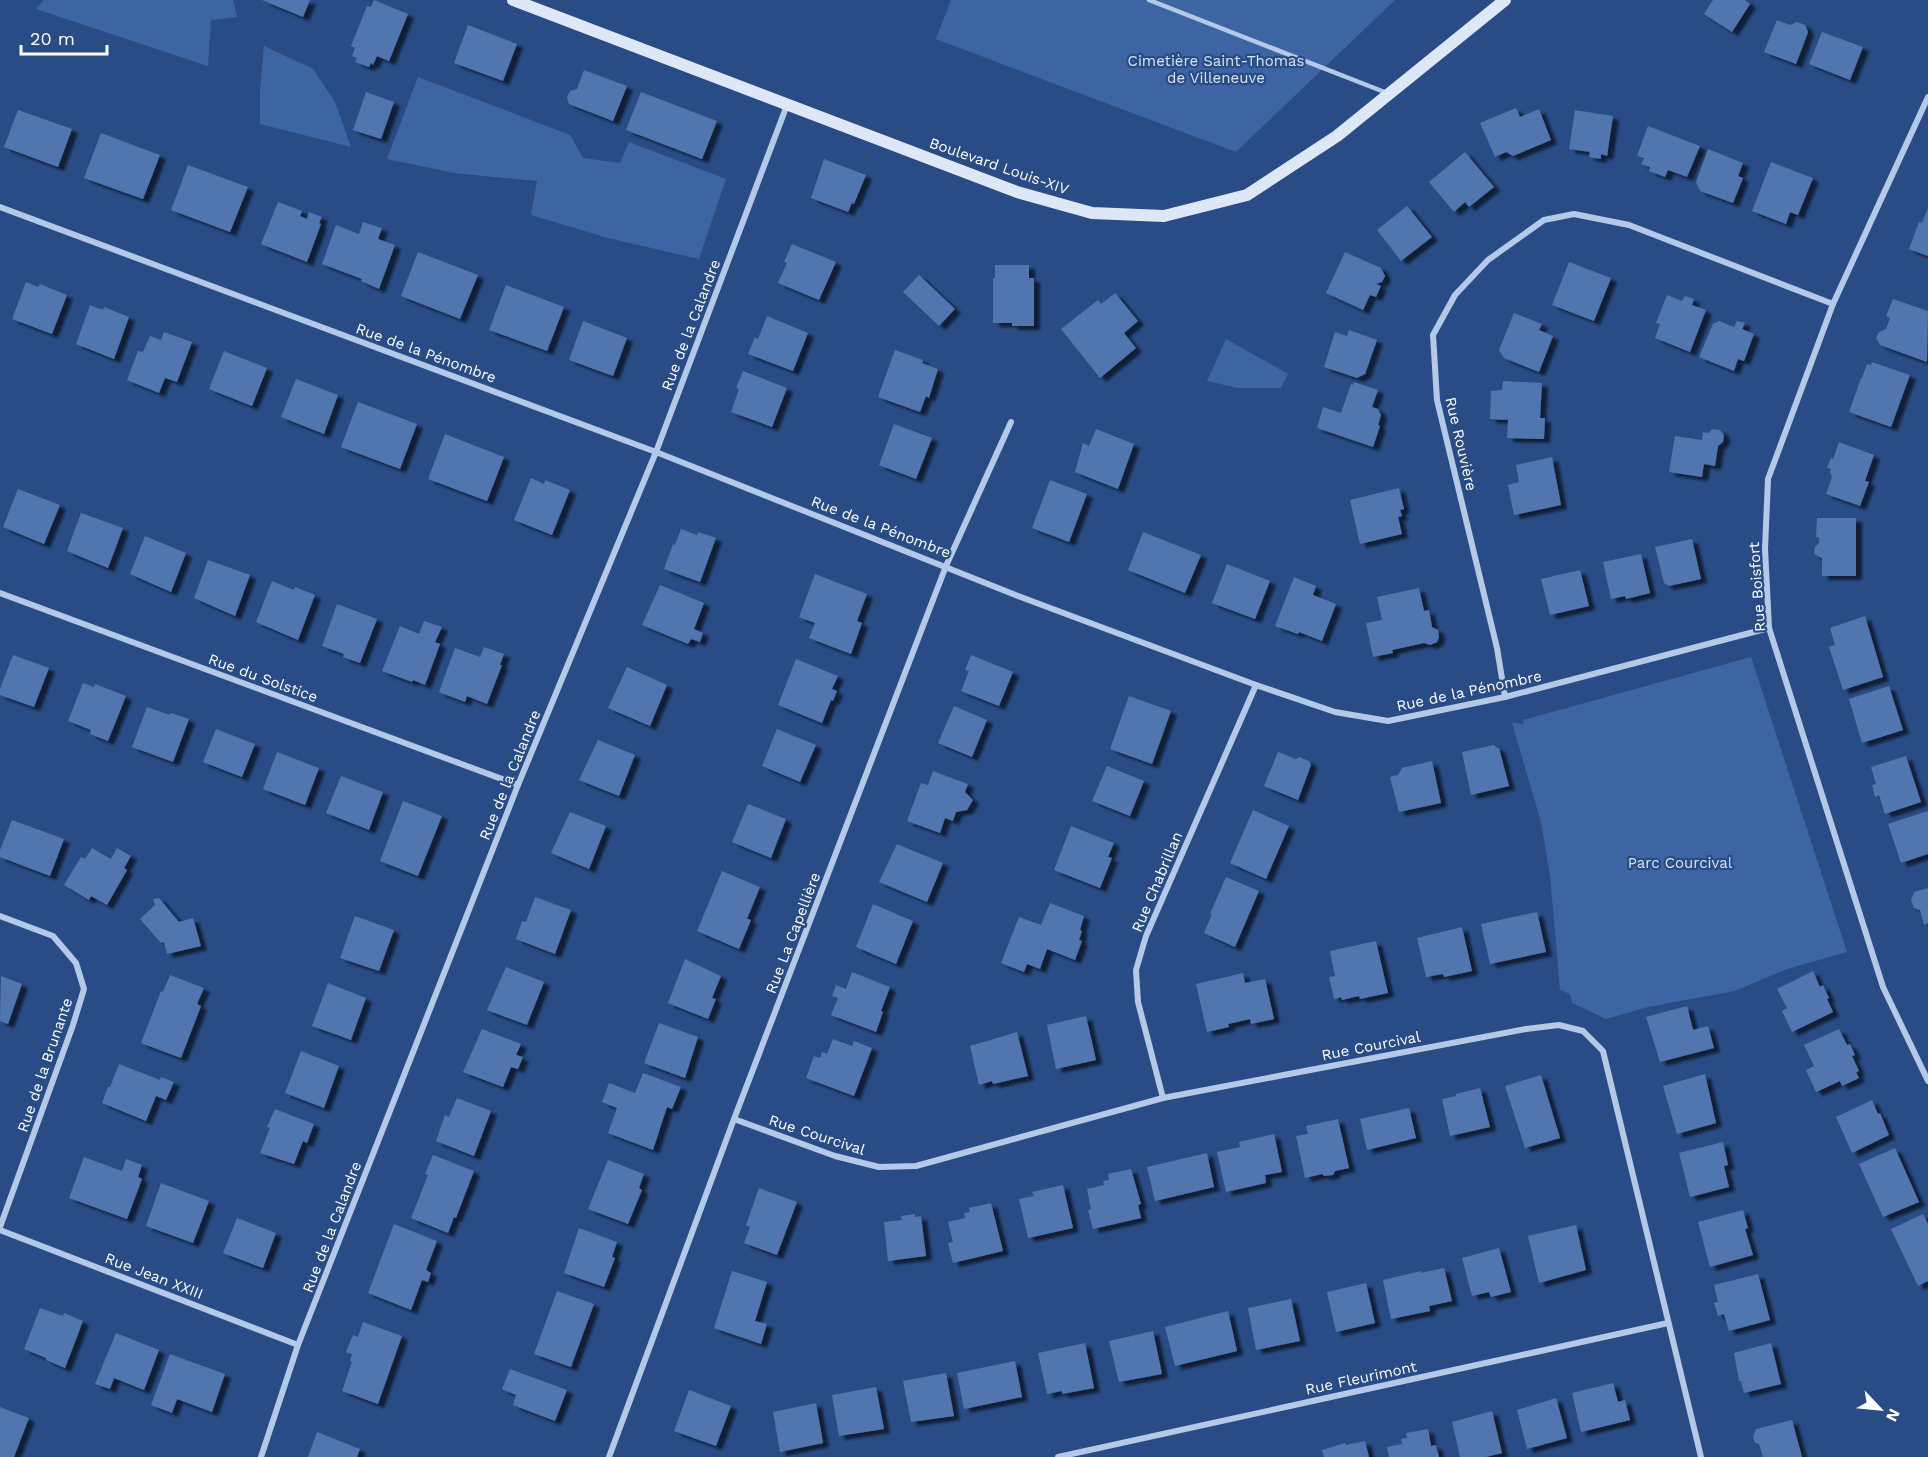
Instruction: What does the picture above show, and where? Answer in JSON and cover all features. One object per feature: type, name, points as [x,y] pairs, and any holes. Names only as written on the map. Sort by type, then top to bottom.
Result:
[{"type":"main road","name":"Boulevard Louis-XIV","points":[[513,0],[1017,192],[1092,213],[1164,216],[1247,195],[1337,136],[1505,0]]},
{"type":"street","name":"Rue Boisfort","points":[[1928,97],[1833,304],[1768,479],[1765,549],[1769,628],[1883,987],[1928,1081]]},
{"type":"street","name":"Rue de la Calandre","points":[[261,1457],[298,1345],[518,785],[656,452],[787,104]]},
{"type":"street","name":"Rue de la Pénombre","points":[[0,207],[656,452],[1018,596],[1335,712],[1388,721],[1505,697],[1769,628]]},
{"type":"street","name":"Rue Rouvière","points":[[1505,697],[1497,648],[1437,400],[1433,335],[1455,295],[1488,260],[1544,220],[1574,214],[1629,225],[1833,304]]},
{"type":"street","name":"Rue La Capellière","points":[[609,1457],[734,1119],[946,566],[1011,422]]},
{"type":"street","name":"Rue du Solstice","points":[[0,593],[518,785]]},
{"type":"street","name":"Rue Chabrillan","points":[[1163,1098],[1137,1002],[1136,970],[1146,936],[1256,685]]},
{"type":"street","name":"Rue de la Brunante","points":[[0,916],[53,936],[76,963],[84,989],[0,1228]]},
{"type":"street","name":"Rue Courcival","points":[[734,1119],[835,1156],[879,1167],[916,1166],[1163,1098],[1526,1029],[1559,1025],[1583,1031],[1603,1051],[1701,1457]]},
{"type":"street","name":"Rue Jean XXIII","points":[[0,1228],[298,1345]]},
{"type":"street","name":"Rue Fleurimont","points":[[1058,1457],[1668,1323]]},
{"type":"lane","points":[[1149,0],[1390,94]]},
{"type":"green space","points":[[44,0],[233,0],[237,17],[211,20],[208,66],[36,9]]},
{"type":"green space","name":"Cimetière Saint-Thomas de Villeneuve","points":[[951,0],[1395,0],[1236,152],[936,39]]},
{"type":"green space","points":[[264,46],[313,69],[335,102],[351,147],[260,124]]},
{"type":"green space","points":[[418,77],[570,135],[583,158],[620,163],[629,142],[726,179],[699,259],[608,238],[531,215],[537,181],[454,173],[387,159]]},
{"type":"green space","points":[[1226,339],[1288,374],[1281,388],[1238,388],[1207,381]]},
{"type":"green space","name":"Parc Courcival","points":[[1751,657],[1847,952],[1787,969],[1735,991],[1648,1007],[1606,1019],[1572,1003],[1570,994],[1560,990],[1550,875],[1541,822],[1512,723],[1524,724],[1523,720]]},
{"type":"building","points":[[262,0],[310,0],[303,17]]},
{"type":"building","points":[[374,0],[408,14],[389,61],[377,56],[373,65],[371,63],[369,67],[355,62],[357,58],[352,56],[355,48],[351,46],[367,6],[371,7]]},
{"type":"building","points":[[1713,0],[1745,0],[1750,4],[1732,32],[1704,14]]},
{"type":"building","points":[[1777,20],[1790,25],[1797,22],[1805,25],[1808,32],[1796,64],[1764,52]]},
{"type":"building","points":[[468,25],[517,44],[503,81],[454,63]]},
{"type":"building","points":[[1822,32],[1863,47],[1850,80],[1809,64]]},
{"type":"building","points":[[584,70],[627,86],[613,121],[569,104],[567,97],[570,91],[577,89]]},
{"type":"building","points":[[366,92],[394,102],[381,139],[353,130]]},
{"type":"building","points":[[641,92],[717,121],[702,159],[626,130]]},
{"type":"building","points":[[1516,108],[1520,117],[1539,109],[1551,140],[1513,156],[1506,152],[1495,157],[1480,123]]},
{"type":"building","points":[[18,110],[72,129],[58,167],[4,147]]},
{"type":"building","points":[[1575,110],[1613,116],[1607,156],[1601,154],[1601,159],[1589,157],[1590,152],[1569,149]]},
{"type":"building","points":[[1648,126],[1700,146],[1687,177],[1668,170],[1665,177],[1649,171],[1650,167],[1641,164],[1644,158],[1637,156]]},
{"type":"building","points":[[101,133],[160,155],[143,199],[84,178]]},
{"type":"building","points":[[1708,149],[1743,163],[1738,176],[1743,178],[1733,203],[1700,191],[1696,182]]},
{"type":"building","points":[[1465,152],[1494,187],[1469,207],[1465,202],[1454,212],[1429,182]]},
{"type":"building","points":[[824,159],[866,175],[854,204],[852,203],[848,212],[811,198]]},
{"type":"building","points":[[1771,162],[1813,178],[1798,215],[1790,212],[1786,224],[1752,211]]},
{"type":"building","points":[[188,165],[248,187],[230,232],[171,210]]},
{"type":"building","points":[[278,202],[302,211],[300,216],[307,219],[309,212],[322,217],[307,262],[261,244]]},
{"type":"building","points":[[1407,206],[1432,237],[1401,261],[1377,230]]},
{"type":"building","points":[[1928,208],[1928,256],[1909,249],[1919,222],[1922,223]]},
{"type":"building","points":[[363,222],[382,228],[378,239],[395,245],[379,289],[361,281],[362,279],[322,264],[336,225],[359,234]]},
{"type":"building","points":[[792,244],[836,262],[819,300],[778,283]]},
{"type":"building","points":[[418,252],[478,275],[460,319],[401,296]]},
{"type":"building","points":[[1345,252],[1381,268],[1385,276],[1382,282],[1376,284],[1381,286],[1376,297],[1370,295],[1363,310],[1326,293]]},
{"type":"building","points":[[1569,262],[1611,278],[1594,321],[1552,305]]},
{"type":"building","points":[[995,265],[1029,265],[1029,278],[1034,278],[1034,326],[993,323]]},
{"type":"building","points":[[919,275],[955,309],[939,326],[903,292]]},
{"type":"building","points":[[26,282],[38,287],[40,284],[67,295],[52,334],[12,319]]},
{"type":"building","points":[[506,285],[564,307],[547,351],[489,330]]},
{"type":"building","points":[[1115,293],[1138,321],[1124,333],[1136,348],[1100,378],[1061,329],[1098,300],[1101,304]]},
{"type":"building","points":[[1667,295],[1682,301],[1685,296],[1694,299],[1692,305],[1706,310],[1690,352],[1655,338],[1660,324],[1656,323]]},
{"type":"building","points":[[1893,299],[1928,311],[1927,362],[1880,345],[1876,338],[1879,332],[1886,329],[1890,318],[1886,316]]},
{"type":"building","points":[[90,305],[103,310],[104,307],[129,317],[114,359],[76,344]]},
{"type":"building","points":[[1514,313],[1542,324],[1539,330],[1553,336],[1539,372],[1504,358],[1499,350]]},
{"type":"building","points":[[767,316],[808,333],[793,371],[748,354],[755,337],[758,339]]},
{"type":"building","points":[[583,321],[627,338],[613,376],[569,360]]},
{"type":"building","points":[[1719,321],[1734,327],[1737,321],[1745,323],[1742,329],[1754,334],[1744,361],[1738,359],[1734,371],[1699,357],[1713,324]]},
{"type":"building","points":[[1349,330],[1377,340],[1365,374],[1357,378],[1324,367],[1335,332],[1347,336]]},
{"type":"building","points":[[164,332],[192,342],[177,382],[165,378],[159,393],[127,380],[138,351],[143,352],[150,336],[161,340]]},
{"type":"building","points":[[895,350],[923,360],[922,363],[938,369],[929,398],[926,396],[920,412],[878,397]]},
{"type":"building","points":[[224,351],[267,368],[252,406],[209,389]]},
{"type":"building","points":[[1872,362],[1910,375],[1891,427],[1849,412],[1867,364],[1871,365]]},
{"type":"building","points":[[743,371],[787,388],[772,427],[731,412],[739,389],[736,388]]},
{"type":"building","points":[[296,379],[338,395],[324,434],[281,417]]},
{"type":"building","points":[[1503,381],[1542,383],[1540,418],[1545,418],[1544,439],[1507,438],[1508,420],[1490,419],[1491,391],[1502,390]]},
{"type":"building","points":[[1354,382],[1378,390],[1372,407],[1378,409],[1381,415],[1373,447],[1317,428],[1323,407],[1341,413],[1351,384],[1353,385]]},
{"type":"building","points":[[358,402],[417,424],[400,469],[341,447]]},
{"type":"building","points":[[894,424],[932,438],[916,479],[879,465]]},
{"type":"building","points":[[1096,429],[1134,444],[1118,489],[1075,472],[1083,443],[1089,446]]},
{"type":"building","points":[[1713,429],[1720,430],[1724,435],[1723,442],[1718,446],[1715,466],[1704,464],[1702,477],[1669,472],[1675,436],[1702,440],[1703,432],[1708,433]]},
{"type":"building","points":[[445,434],[504,457],[487,501],[428,479]]},
{"type":"building","points":[[1839,442],[1874,455],[1865,481],[1869,482],[1860,506],[1826,494],[1832,477],[1831,469],[1827,468]]},
{"type":"building","points":[[1552,457],[1561,505],[1514,515],[1508,485],[1519,482],[1516,465]]},
{"type":"building","points":[[531,478],[544,484],[545,480],[570,490],[552,535],[514,520]]},
{"type":"building","points":[[1050,480],[1087,494],[1069,542],[1032,528]]},
{"type":"building","points":[[1399,488],[1404,509],[1400,510],[1402,516],[1398,517],[1402,534],[1360,544],[1350,500]]},
{"type":"building","points":[[18,489],[60,505],[44,544],[3,527]]},
{"type":"building","points":[[81,513],[123,528],[108,568],[67,551]]},
{"type":"building","points":[[1817,518],[1856,518],[1856,576],[1822,576],[1822,558],[1814,554],[1815,547],[1819,543],[1819,537],[1816,537]]},
{"type":"building","points":[[681,529],[697,535],[698,532],[716,538],[700,582],[664,569]]},
{"type":"building","points":[[1143,532],[1201,555],[1185,593],[1128,570]]},
{"type":"building","points":[[145,536],[186,553],[171,592],[130,574]]},
{"type":"building","points":[[1692,539],[1701,579],[1669,586],[1664,583],[1655,547]]},
{"type":"building","points":[[1641,554],[1650,593],[1626,599],[1625,596],[1611,599],[1603,562]]},
{"type":"building","points":[[208,560],[250,575],[235,616],[194,598]]},
{"type":"building","points":[[1227,564],[1270,581],[1255,619],[1212,603]]},
{"type":"building","points":[[1580,570],[1589,606],[1550,615],[1541,579]]},
{"type":"building","points":[[815,574],[867,594],[857,621],[862,623],[851,654],[809,638],[815,623],[799,617]]},
{"type":"building","points":[[1294,577],[1316,586],[1313,595],[1336,604],[1322,641],[1275,626]]},
{"type":"building","points":[[272,581],[315,595],[298,640],[256,622]]},
{"type":"building","points":[[660,585],[704,603],[694,629],[703,633],[700,642],[691,639],[688,644],[642,625]]},
{"type":"building","points":[[1419,588],[1424,611],[1429,610],[1432,627],[1438,630],[1437,642],[1392,650],[1393,653],[1373,657],[1366,623],[1382,620],[1377,597]]},
{"type":"building","points":[[337,604],[377,619],[360,663],[322,646]]},
{"type":"building","points":[[1865,616],[1883,677],[1843,690],[1829,647],[1835,645],[1830,628]]},
{"type":"building","points":[[424,621],[442,627],[435,642],[440,644],[425,685],[382,671],[400,626],[419,634]]},
{"type":"building","points":[[484,647],[504,654],[487,704],[467,696],[465,702],[439,692],[455,648],[480,657]]},
{"type":"building","points":[[13,655],[49,668],[34,707],[0,695],[0,689]]},
{"type":"building","points":[[971,655],[1013,672],[999,706],[961,691],[969,671],[965,670]]},
{"type":"building","points":[[796,659],[838,676],[832,689],[837,691],[822,723],[778,705]]},
{"type":"building","points":[[627,667],[667,685],[650,726],[608,708]]},
{"type":"building","points":[[83,683],[94,687],[95,684],[126,696],[108,741],[90,734],[91,730],[68,721]]},
{"type":"building","points":[[1889,686],[1903,730],[1862,743],[1849,699]]},
{"type":"building","points":[[1129,696],[1171,711],[1152,764],[1110,749]]},
{"type":"building","points":[[954,706],[987,720],[972,757],[938,743]]},
{"type":"building","points":[[147,707],[189,719],[173,762],[132,747]]},
{"type":"building","points":[[216,729],[255,744],[242,777],[203,762]]},
{"type":"building","points":[[777,729],[816,745],[800,782],[762,766]]},
{"type":"building","points":[[598,740],[635,755],[619,796],[579,780]]},
{"type":"building","points":[[1494,745],[1499,748],[1509,786],[1471,795],[1462,752]]},
{"type":"building","points":[[277,752],[319,768],[305,805],[263,789]]},
{"type":"building","points":[[1278,752],[1296,759],[1299,757],[1309,761],[1311,765],[1298,800],[1264,786]]},
{"type":"building","points":[[1906,756],[1921,802],[1885,814],[1879,795],[1875,797],[1872,785],[1876,784],[1871,767]]},
{"type":"building","points":[[1432,761],[1441,803],[1399,812],[1390,777],[1398,775],[1402,768]]},
{"type":"building","points":[[1107,766],[1144,781],[1130,816],[1092,801]]},
{"type":"building","points":[[933,771],[968,784],[965,792],[973,800],[967,810],[956,812],[953,821],[945,818],[940,833],[907,821],[921,783],[928,785]]},
{"type":"building","points":[[341,776],[383,792],[369,830],[326,813]]},
{"type":"building","points":[[403,801],[442,816],[418,876],[380,861]]},
{"type":"building","points":[[748,804],[786,819],[771,858],[732,842]]},
{"type":"building","points":[[1253,810],[1289,826],[1266,879],[1230,863]]},
{"type":"building","points":[[1928,811],[1928,854],[1901,863],[1888,824]]},
{"type":"building","points":[[570,812],[606,826],[589,869],[551,853]]},
{"type":"building","points":[[12,820],[64,839],[50,876],[0,857],[0,850]]},
{"type":"building","points":[[1071,826],[1114,843],[1108,857],[1112,858],[1100,888],[1054,870]]},
{"type":"building","points":[[897,844],[943,863],[927,902],[879,882]]},
{"type":"building","points":[[92,848],[111,859],[117,848],[131,856],[124,868],[127,870],[107,905],[91,896],[89,900],[64,885],[81,857],[85,859]]},
{"type":"building","points":[[722,871],[760,887],[747,919],[751,920],[739,949],[697,931]]},
{"type":"building","points":[[1226,877],[1259,891],[1235,947],[1204,933]]},
{"type":"building","points":[[1928,888],[1928,923],[1924,925],[1920,910],[1914,908],[1911,900],[1914,892]]},
{"type":"building","points":[[535,897],[571,910],[555,954],[516,939],[522,921],[526,922]]},
{"type":"building","points":[[159,898],[179,922],[193,918],[201,946],[167,954],[164,942],[161,943],[140,919],[155,905],[153,899]]},
{"type":"building","points":[[1050,903],[1084,916],[1079,940],[1082,941],[1075,960],[1047,949],[1040,969],[1027,964],[1024,972],[1001,963],[1019,917],[1041,925]]},
{"type":"building","points":[[873,904],[913,921],[896,964],[856,947]]},
{"type":"building","points":[[1537,912],[1546,952],[1490,964],[1481,924]]},
{"type":"building","points":[[355,916],[394,930],[379,971],[340,958]]},
{"type":"building","points":[[1462,927],[1472,971],[1444,977],[1443,974],[1426,977],[1417,938]]},
{"type":"building","points":[[1376,941],[1388,993],[1360,999],[1359,996],[1342,1000],[1341,997],[1334,999],[1329,977],[1335,976],[1330,951]]},
{"type":"building","points":[[685,959],[721,976],[712,998],[716,999],[708,1019],[668,1003]]},
{"type":"building","points":[[506,967],[544,982],[527,1025],[487,1010]]},
{"type":"building","points":[[1813,971],[1820,987],[1823,985],[1833,1012],[1792,1032],[1782,1011],[1787,1008],[1777,989]]},
{"type":"building","points":[[852,972],[890,987],[876,1032],[831,1015],[838,998],[832,996],[836,985],[846,989]]},
{"type":"building","points":[[1243,973],[1245,983],[1265,979],[1274,1019],[1251,1024],[1250,1019],[1207,1032],[1196,984]]},
{"type":"building","points":[[170,975],[204,988],[197,1004],[201,1006],[181,1058],[141,1043],[161,991],[163,992]]},
{"type":"building","points":[[1,976],[22,984],[8,1024],[0,1021]]},
{"type":"building","points":[[328,983],[366,998],[351,1040],[312,1026]]},
{"type":"building","points":[[1687,1006],[1693,1030],[1708,1026],[1714,1048],[1660,1062],[1646,1017]]},
{"type":"building","points":[[1086,1016],[1096,1060],[1056,1069],[1047,1025]]},
{"type":"building","points":[[659,1023],[698,1037],[685,1078],[644,1063]]},
{"type":"building","points":[[482,1029],[521,1044],[516,1055],[523,1057],[518,1069],[511,1067],[503,1087],[463,1072]]},
{"type":"building","points":[[1839,1029],[1855,1055],[1852,1056],[1859,1071],[1856,1072],[1859,1078],[1842,1086],[1840,1081],[1816,1092],[1806,1070],[1814,1066],[1804,1045]]},
{"type":"building","points":[[1017,1032],[1028,1076],[979,1085],[970,1046]]},
{"type":"building","points":[[833,1039],[852,1046],[854,1041],[872,1048],[854,1096],[806,1078],[814,1056],[820,1058],[822,1052],[827,1054]]},
{"type":"building","points":[[301,1051],[339,1066],[324,1108],[285,1093]]},
{"type":"building","points":[[119,1064],[160,1080],[161,1077],[174,1082],[166,1100],[156,1096],[146,1121],[102,1103]]},
{"type":"building","points":[[643,1073],[681,1087],[672,1109],[667,1107],[653,1150],[608,1133],[617,1108],[602,1102],[609,1083],[635,1093]]},
{"type":"building","points":[[1705,1074],[1716,1123],[1677,1134],[1663,1086]]},
{"type":"building","points":[[1541,1075],[1560,1138],[1525,1148],[1505,1086]]},
{"type":"building","points":[[1480,1088],[1490,1127],[1450,1136],[1442,1099]]},
{"type":"building","points":[[457,1098],[491,1111],[474,1156],[436,1141],[445,1115],[449,1117]]},
{"type":"building","points":[[1872,1100],[1889,1135],[1852,1153],[1836,1117]]},
{"type":"building","points":[[1409,1108],[1416,1138],[1367,1150],[1360,1119]]},
{"type":"building","points":[[275,1109],[314,1124],[307,1143],[303,1141],[294,1164],[260,1153]]},
{"type":"building","points":[[1338,1119],[1349,1168],[1335,1171],[1333,1175],[1324,1176],[1322,1174],[1305,1178],[1296,1136],[1308,1134],[1306,1126]]},
{"type":"building","points":[[1274,1134],[1282,1172],[1265,1175],[1266,1183],[1226,1192],[1217,1152],[1240,1147],[1239,1142]]},
{"type":"building","points":[[1723,1142],[1728,1165],[1724,1166],[1729,1187],[1690,1197],[1679,1153]]},
{"type":"building","points":[[1895,1148],[1919,1202],[1883,1217],[1859,1164]]},
{"type":"building","points":[[1207,1153],[1214,1187],[1155,1201],[1147,1167]]},
{"type":"building","points":[[433,1155],[474,1171],[448,1233],[411,1218],[428,1175],[425,1174]]},
{"type":"building","points":[[84,1157],[122,1171],[126,1159],[142,1165],[138,1177],[142,1179],[127,1219],[69,1198]]},
{"type":"building","points":[[608,1160],[644,1174],[639,1188],[642,1190],[628,1224],[588,1209]]},
{"type":"building","points":[[1131,1169],[1141,1204],[1138,1205],[1141,1218],[1093,1229],[1088,1210],[1091,1209],[1087,1189],[1104,1185],[1103,1181],[1109,1180],[1108,1174]]},
{"type":"building","points":[[161,1183],[209,1201],[193,1243],[146,1226]]},
{"type":"building","points":[[1063,1185],[1073,1228],[1028,1238],[1019,1199],[1034,1196],[1032,1192]]},
{"type":"building","points":[[759,1188],[797,1202],[777,1255],[744,1243],[750,1227],[746,1225]]},
{"type":"building","points":[[991,1203],[1003,1251],[953,1263],[948,1243],[953,1242],[948,1222],[965,1218],[964,1213],[970,1212],[969,1208]]},
{"type":"building","points":[[1743,1210],[1748,1228],[1745,1229],[1753,1255],[1710,1267],[1698,1222]]},
{"type":"building","points":[[915,1214],[915,1217],[921,1216],[926,1256],[888,1261],[884,1222],[902,1220],[901,1216]]},
{"type":"building","points":[[1923,1214],[1928,1224],[1928,1281],[1918,1286],[1891,1229]]},
{"type":"building","points":[[237,1218],[276,1233],[263,1268],[223,1253]]},
{"type":"building","points":[[394,1224],[437,1241],[426,1270],[431,1273],[428,1282],[422,1280],[411,1310],[368,1293]]},
{"type":"building","points":[[1576,1225],[1586,1270],[1539,1283],[1528,1236]]},
{"type":"building","points":[[579,1228],[617,1242],[612,1257],[615,1258],[604,1287],[564,1273]]},
{"type":"building","points":[[1499,1248],[1511,1292],[1491,1297],[1489,1292],[1472,1296],[1462,1258]]},
{"type":"building","points":[[1444,1268],[1452,1301],[1429,1306],[1430,1311],[1391,1319],[1383,1280]]},
{"type":"building","points":[[732,1271],[767,1282],[755,1321],[767,1324],[761,1344],[714,1328]]},
{"type":"building","points":[[1758,1274],[1770,1320],[1729,1331],[1724,1314],[1718,1316],[1714,1303],[1718,1302],[1714,1285]]},
{"type":"building","points":[[1366,1283],[1375,1323],[1336,1332],[1327,1292]]},
{"type":"building","points":[[557,1291],[594,1304],[571,1367],[534,1354]]},
{"type":"building","points":[[1291,1299],[1300,1341],[1256,1350],[1248,1308]]},
{"type":"building","points":[[40,1308],[63,1316],[64,1313],[83,1321],[65,1368],[24,1349]]},
{"type":"building","points":[[1228,1311],[1237,1351],[1175,1366],[1165,1327]]},
{"type":"building","points":[[363,1322],[402,1336],[378,1404],[342,1391],[352,1362],[350,1361],[352,1354],[346,1352],[353,1335],[358,1337]]},
{"type":"building","points":[[1153,1331],[1162,1374],[1119,1382],[1109,1341]]},
{"type":"building","points":[[116,1333],[159,1350],[144,1390],[114,1378],[110,1389],[95,1384]]},
{"type":"building","points":[[1085,1343],[1094,1388],[1062,1394],[1062,1391],[1047,1394],[1038,1353]]},
{"type":"building","points":[[1771,1343],[1781,1384],[1744,1393],[1741,1381],[1739,1381],[1734,1353]]},
{"type":"building","points":[[170,1354],[225,1374],[212,1412],[177,1399],[172,1413],[151,1405]]},
{"type":"building","points":[[1015,1361],[1022,1397],[964,1409],[957,1373]]},
{"type":"building","points":[[510,1369],[567,1390],[555,1421],[513,1405],[516,1395],[502,1389]]},
{"type":"building","points":[[946,1373],[954,1416],[911,1422],[903,1381]]},
{"type":"building","points":[[1613,1383],[1618,1402],[1625,1400],[1630,1420],[1581,1432],[1572,1393]]},
{"type":"building","points":[[876,1387],[884,1429],[839,1436],[832,1395]]},
{"type":"building","points":[[689,1390],[731,1406],[716,1446],[674,1431]]},
{"type":"building","points":[[1556,1398],[1567,1438],[1527,1449],[1517,1410]]},
{"type":"building","points":[[816,1403],[823,1443],[780,1452],[773,1412]]},
{"type":"building","points":[[0,1407],[29,1418],[14,1457],[0,1457]]},
{"type":"building","points":[[1492,1411],[1502,1453],[1486,1457],[1460,1457],[1452,1422]]},
{"type":"building","points":[[1792,1420],[1802,1457],[1763,1457],[1759,1444],[1755,1443],[1753,1437],[1756,1429]]},
{"type":"building","points":[[1428,1429],[1431,1446],[1436,1445],[1439,1457],[1389,1457],[1387,1447],[1402,1444],[1401,1439],[1407,1438],[1406,1433]]},
{"type":"building","points":[[317,1432],[360,1449],[357,1457],[308,1457]]},
{"type":"building","points":[[1365,1441],[1369,1457],[1324,1457],[1322,1450],[1345,1443],[1346,1445]]}]
